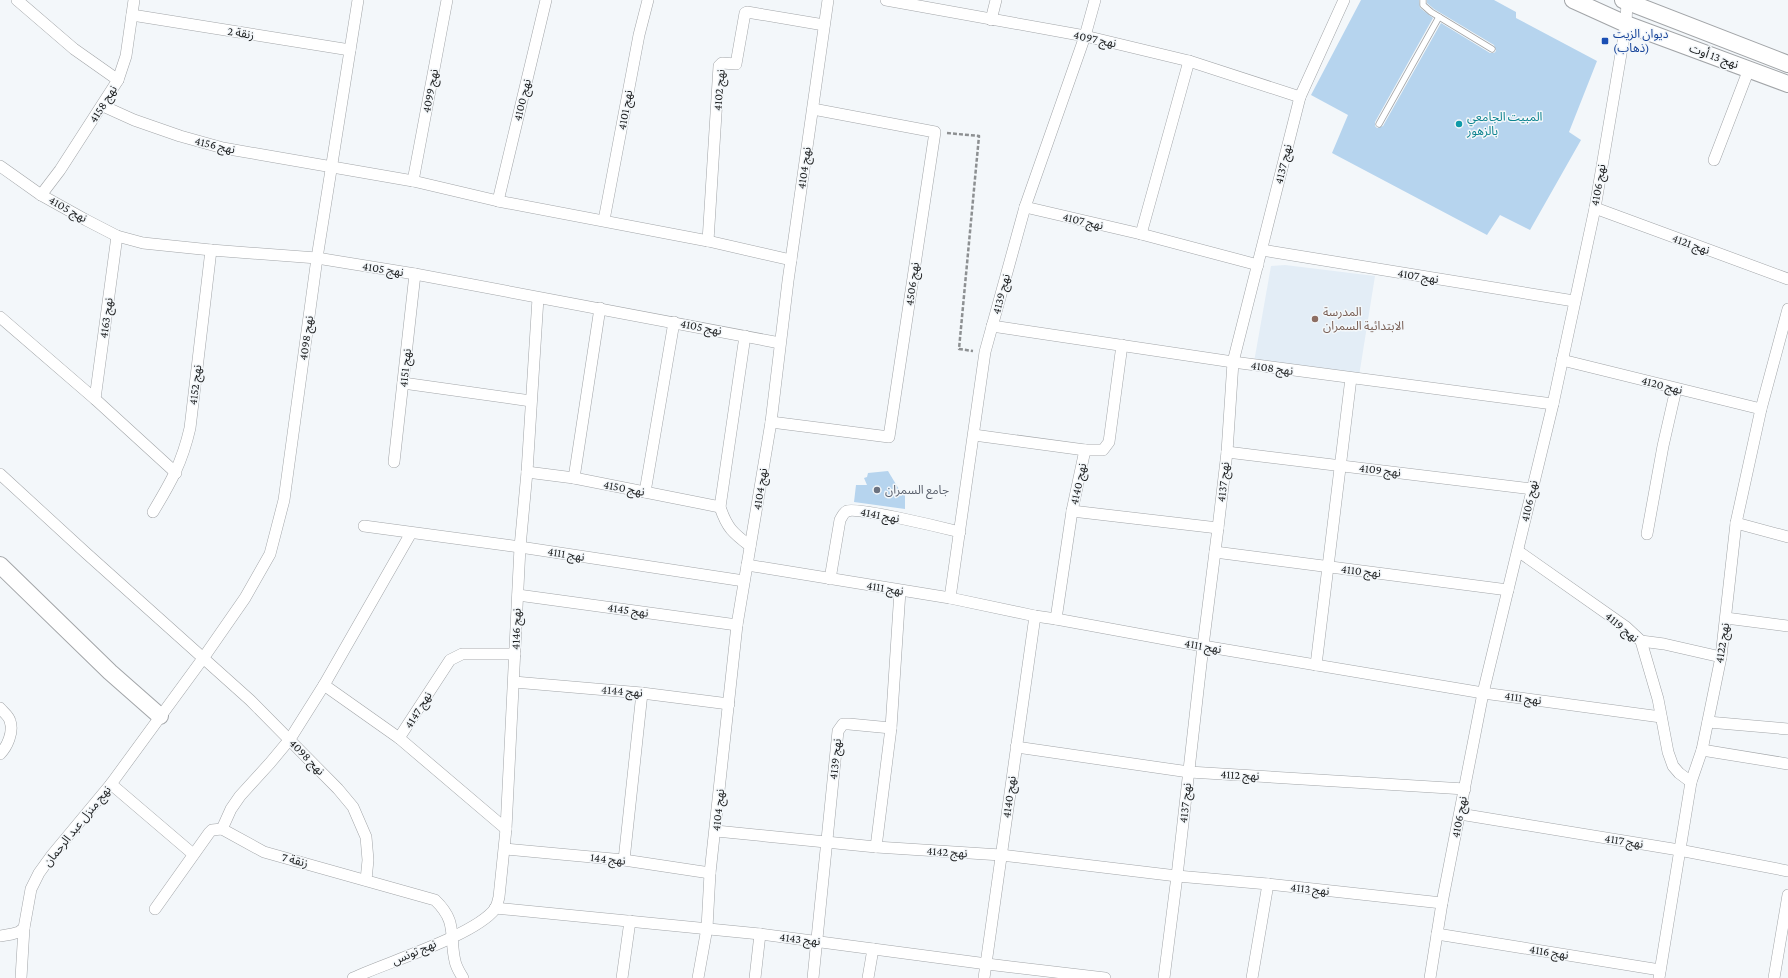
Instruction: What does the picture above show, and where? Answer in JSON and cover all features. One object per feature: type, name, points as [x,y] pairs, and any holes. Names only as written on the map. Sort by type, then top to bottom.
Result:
[{"type":"main road","name":"نهج 13 أوت","points":[[1573,0],[1626,24],[1788,84]]},
{"type":"main road","name":"نهج 13 أوت","points":[[1626,1],[1788,64]]},
{"type":"main road","points":[[0,565],[110,672],[162,713]]},
{"type":"street","points":[[17,0],[69,45],[118,80]]},
{"type":"street","name":"نهج 4158","points":[[41,195],[60,170],[103,106],[118,80],[126,56],[134,0]]},
{"type":"street","name":"نهج 4098","points":[[162,713],[204,657],[261,572],[270,554],[278,528],[284,500],[317,258],[333,167],[358,0]]},
{"type":"street","name":"نهج 4099","points":[[413,181],[447,0]]},
{"type":"street","name":"نهج 4100","points":[[498,201],[546,0]]},
{"type":"street","name":"نهج 4101","points":[[604,220],[639,35],[648,0]]},
{"type":"street","name":"نهج 4104","points":[[698,978],[707,928],[710,873],[716,831],[738,625],[771,422],[791,260],[828,0]]},
{"type":"street","name":"نهج 4097","points":[[886,0],[1085,36],[1189,61],[1300,97]]},
{"type":"street","points":[[991,20],[996,0]]},
{"type":"street","name":"نهج 4139","points":[[950,598],[985,352],[1025,207],[1085,36],[1095,0]]},
{"type":"street","name":"نهج 4137","points":[[1164,978],[1178,876],[1203,646],[1227,452],[1233,362],[1300,97],[1344,0]]},
{"type":"street","name":"نهج 4106","points":[[1430,978],[1442,903],[1482,693],[1553,404],[1595,208],[1626,24],[1626,1]]},
{"type":"street","name":"نهج 4102","points":[[708,241],[719,66],[722,62],[736,64],[744,13],[761,14],[824,25]]},
{"type":"street","name":"زنقة 2","points":[[132,16],[350,50]]},
{"type":"street","points":[[1141,234],[1189,61]]},
{"type":"street","points":[[1714,160],[1749,69]]},
{"type":"street","name":"نهج 4156","points":[[103,106],[134,120],[194,140],[229,149],[413,181],[498,201],[604,220],[708,241],[791,260]]},
{"type":"street","points":[[813,109],[935,132]]},
{"type":"street","name":"نهج 4506","points":[[771,422],[889,436],[935,132]]},
{"type":"street","name":"نهج 4105","points":[[0,166],[41,195],[117,236],[143,243],[317,258],[415,274],[780,343]]},
{"type":"street","name":"نهج 4107","points":[[1025,207],[1141,234],[1258,265]]},
{"type":"street","name":"نهج 4121","points":[[1595,208],[1788,279]]},
{"type":"street","name":"نهج 4163","points":[[95,399],[117,236]]},
{"type":"street","name":"نهج 4152","points":[[153,512],[176,473],[184,452],[190,428],[211,250]]},
{"type":"street","name":"نهج 4107","points":[[1262,250],[1574,301]]},
{"type":"street","name":"نهج 4151","points":[[394,462],[415,274]]},
{"type":"street","name":"نهج 4146","points":[[495,908],[499,897],[505,849],[520,547],[527,472],[538,298]]},
{"type":"street","points":[[574,478],[600,308]]},
{"type":"street","name":"نهج 4122","points":[[1660,974],[1691,782],[1702,750],[1721,657],[1736,523],[1761,409],[1788,309]]},
{"type":"street","points":[[0,317],[95,399],[176,473]]},
{"type":"street","points":[[645,492],[674,322]]},
{"type":"street","name":"نهج 4108","points":[[992,326],[1233,362],[1553,404]]},
{"type":"street","points":[[745,336],[720,507],[725,523],[737,536],[750,546]]},
{"type":"street","name":"نهج 4140","points":[[1056,619],[1072,511],[1085,450],[1103,450],[1109,442],[1122,345]]},
{"type":"street","name":"نهج 4120","points":[[1562,360],[1761,409]]},
{"type":"street","points":[[1316,665],[1351,378]]},
{"type":"street","points":[[403,383],[531,402]]},
{"type":"street","points":[[1647,534],[1663,446],[1676,389]]},
{"type":"street","points":[[974,435],[1085,450]]},
{"type":"street","name":"نهج 4109","points":[[1227,452],[1532,489]]},
{"type":"street","name":"نهج 4150","points":[[527,472],[574,478],[720,507]]},
{"type":"street","points":[[0,474],[86,554],[204,657]]},
{"type":"street","name":"نهج 4141","points":[[830,579],[840,520],[843,514],[848,511],[855,510],[960,532]]},
{"type":"street","points":[[1072,511],[1218,528]]},
{"type":"street","points":[[1736,523],[1788,537]]},
{"type":"street","name":"نهج 4111","points":[[364,526],[520,547],[744,581]]},
{"type":"street","points":[[155,909],[212,830],[222,829],[231,809],[240,796],[270,764],[290,739],[324,685],[411,533]]},
{"type":"street","name":"نهج 4119","points":[[1518,551],[1626,627],[1641,641],[1658,699],[1661,718],[1673,766],[1679,773],[1691,782]]},
{"type":"street","name":"نهج 4110","points":[[1215,552],[1508,590]]},
{"type":"street","name":"نهج 4111","points":[[747,565],[950,598],[1035,616],[1482,693],[1661,718]]},
{"type":"street","points":[[876,847],[891,728],[900,591]]},
{"type":"street","name":"نهج 4145","points":[[518,595],[738,625]]},
{"type":"street","name":"نهج 4140","points":[[984,978],[1035,616]]},
{"type":"street","points":[[1726,618],[1788,626]]},
{"type":"street","points":[[1641,641],[1664,644],[1721,657]]},
{"type":"street","name":"نهج 4147","points":[[506,828],[399,738],[442,671],[454,657],[462,654],[515,654]]},
{"type":"street","name":"نهج 4098","points":[[204,657],[290,739],[354,807],[366,837],[368,860],[366,880]]},
{"type":"street","name":"نهج 4144","points":[[514,682],[642,693],[730,704]]},
{"type":"street","points":[[324,685],[399,738]]},
{"type":"street","points":[[624,860],[642,693]]},
{"type":"street","points":[[0,708],[10,721],[11,731],[8,744],[0,754]]},
{"type":"street","name":"نهج منزل عبد الرحمان","points":[[22,978],[24,928],[31,889],[39,873],[52,855],[111,784],[162,713]]},
{"type":"street","points":[[1708,722],[1788,729]]},
{"type":"street","name":"نهج 4139","points":[[826,842],[838,732],[840,727],[843,724],[849,724],[891,728]]},
{"type":"street","name":"نهج 4112","points":[[1016,747],[1189,772],[1465,788]]},
{"type":"street","points":[[1702,750],[1788,764]]},
{"type":"street","points":[[111,784],[194,854]]},
{"type":"street","name":"نهج 4117","points":[[1460,814],[1679,850],[1788,870]]},
{"type":"street","name":"زنقة 7","points":[[222,829],[264,852],[436,900],[449,916],[453,936],[455,961],[463,978]]},
{"type":"street","name":"نهج 4142","points":[[716,831],[876,847],[1001,855],[1178,876]]},
{"type":"street","points":[[813,978],[818,941],[826,842]]},
{"type":"street","name":"نهج 144","points":[[505,849],[624,860],[710,873]]},
{"type":"street","name":"نهج 4113","points":[[1178,876],[1442,903]]},
{"type":"street","points":[[1252,978],[1268,884]]},
{"type":"street","points":[[1774,978],[1788,896]]},
{"type":"street","points":[[453,936],[472,926],[495,908]]},
{"type":"street","name":"نهج 4143","points":[[495,908],[760,934],[1067,976],[1105,978]]},
{"type":"street","points":[[622,978],[630,921]]},
{"type":"street","points":[[0,936],[12,934],[24,928]]},
{"type":"street","points":[[756,978],[760,934]]},
{"type":"street","name":"نهج 4116","points":[[1437,934],[1660,974]]},
{"type":"street","name":"نهج تونس","points":[[355,978],[453,936]]},
{"type":"street","points":[[868,978],[873,949]]},
{"type":"lane","points":[[1422,0],[1423,6],[1492,49]]},
{"type":"lane","points":[[1379,124],[1439,17]]},
{"type":"path","points":[[935,132],[979,136],[959,349],[985,352]]},
{"type":"shaded area","name":"المدرسة الابتدائية السمران","points":[[1285,265],[1375,276],[1359,376],[1254,362],[1271,266]]},
{"type":"building","name":"المبيت الجامعي بالزهور","points":[[1361,0],[1419,0],[1420,8],[1433,18],[1375,122],[1375,126],[1377,128],[1383,126],[1441,23],[1490,53],[1494,53],[1496,51],[1494,45],[1434,9],[1427,3],[1427,0],[1494,0],[1516,12],[1516,18],[1597,61],[1569,132],[1581,140],[1530,230],[1500,215],[1487,235],[1332,153],[1348,115],[1311,95]]},
{"type":"building","name":"جامع السمران","points":[[888,471],[900,491],[905,489],[905,509],[854,502],[856,485],[867,485],[864,478],[867,477],[868,473]]},
{"type":"place","name":"ديوان الزيت (ذهاب)","points":[[1605,41]]},
{"type":"place","name":"المبيت الجامعي بالزهور","points":[[1459,124]]},
{"type":"place","name":"المدرسة الابتدائية السمران","points":[[1315,319]]},
{"type":"place","name":"جامع السمران","points":[[877,490]]}]
